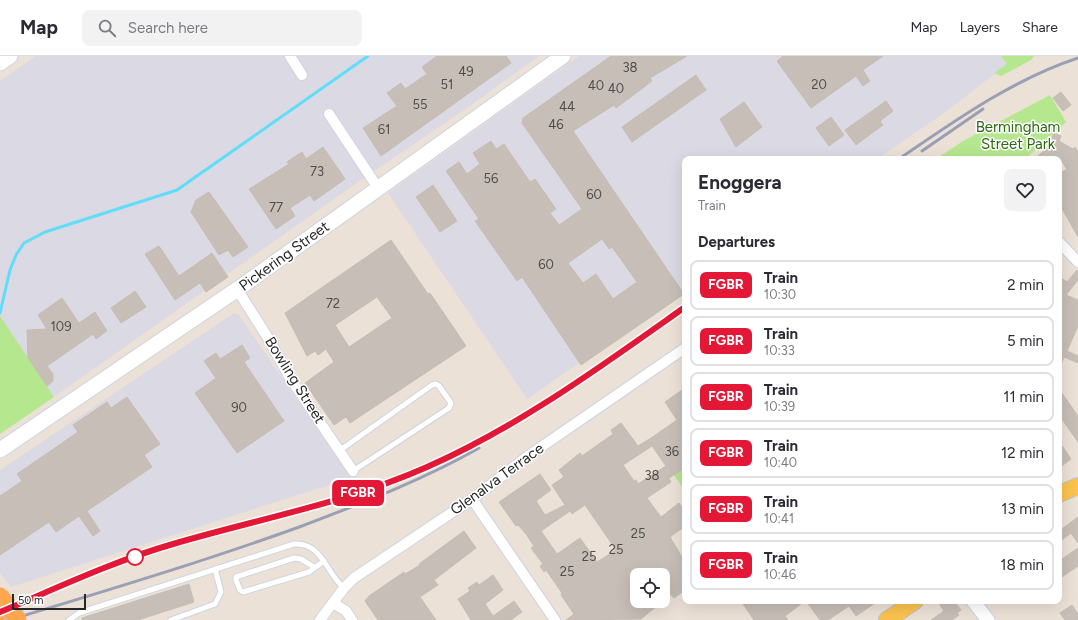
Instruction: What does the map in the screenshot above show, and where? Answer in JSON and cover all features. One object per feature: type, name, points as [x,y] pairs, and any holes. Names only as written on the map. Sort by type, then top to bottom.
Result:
[{"type":"highway","points":[[0,596],[18,620]]},
{"type":"highway","points":[[0,613],[5,620]]},
{"type":"main road","points":[[0,63],[10,56]]},
{"type":"main road","name":"Pickering Street","points":[[0,450],[237,290],[563,56]]},
{"type":"main road","points":[[1062,493],[1077,488]]},
{"type":"main road","points":[[887,620],[906,604]]},
{"type":"street","points":[[290,56],[302,75]]},
{"type":"street","points":[[329,114],[378,188]]},
{"type":"street","points":[[1062,245],[1078,262]]},
{"type":"street","name":"Bowling Street","points":[[237,290],[268,338],[290,378],[353,471]]},
{"type":"street","name":"Glenalva Terrace","points":[[320,620],[344,588],[354,578],[472,499],[528,456],[682,350]]},
{"type":"street","points":[[472,499],[555,620]]},
{"type":"street","points":[[333,603],[346,611],[352,620]]},
{"type":"street","points":[[975,604],[988,620]]},
{"type":"lane","points":[[339,451],[432,385],[436,384],[451,402],[449,408],[353,471]]},
{"type":"lane","points":[[69,620],[79,613],[294,544],[302,543],[312,547],[324,561],[335,581],[344,588]]},
{"type":"lane","points":[[314,567],[301,559],[294,558],[236,577],[236,580],[240,590],[243,592],[306,573],[324,561]]},
{"type":"lane","points":[[171,620],[216,604],[221,592],[215,569]]},
{"type":"shaded area","points":[[36,56],[539,56],[54,397],[0,316],[0,81]]},
{"type":"shaded area","points":[[579,56],[1001,56],[1007,64],[947,111],[881,156],[682,156],[682,287],[680,288],[682,295],[581,365],[579,363],[527,399],[388,193]]},
{"type":"shaded area","points":[[234,313],[239,315],[351,478],[11,587],[0,573],[0,470]]},
{"type":"green space","points":[[1001,56],[1034,56],[1031,60],[1001,76],[994,73],[1007,64]]},
{"type":"green space","name":"Bermingham Street Park","points":[[1050,95],[1066,122],[1028,156],[940,156],[963,141]]},
{"type":"green space","points":[[0,316],[54,397],[0,434]]},
{"type":"green space","points":[[682,470],[682,487],[674,475]]},
{"type":"building","points":[[437,56],[506,56],[511,63],[381,156],[363,128],[397,106],[387,93],[401,83],[405,89],[427,74],[422,67]]},
{"type":"building","points":[[611,56],[687,56],[650,78],[652,81],[616,108],[614,105],[573,131],[682,291],[682,295],[581,365],[522,277],[517,281],[475,221],[479,219],[446,171],[459,162],[467,174],[480,164],[473,153],[491,141],[496,149],[504,144],[530,182],[535,179],[556,209],[550,213],[559,225],[582,209],[522,123],[523,118]],"holes":[[[602,239],[609,249],[612,247],[637,282],[613,299],[596,274],[583,283],[568,263]]]},
{"type":"building","points":[[783,56],[883,56],[863,70],[870,81],[863,86],[856,76],[811,108],[777,61]]},
{"type":"building","points":[[696,75],[706,90],[632,142],[622,127]]},
{"type":"building","points":[[1061,92],[1071,105],[1063,111],[1053,98]]},
{"type":"building","points":[[886,101],[893,111],[880,121],[883,125],[856,145],[845,130]]},
{"type":"building","points":[[744,102],[762,127],[736,147],[720,119]]},
{"type":"building","points":[[831,117],[844,135],[829,146],[816,128]]},
{"type":"building","points":[[1054,133],[1061,136],[1059,141],[1073,149],[1075,147],[1078,152],[1078,237],[1062,208],[1062,172],[1067,169],[1062,162],[1062,156],[1038,156],[1046,149]]},
{"type":"building","points":[[323,147],[345,179],[314,201],[310,195],[290,208],[295,216],[276,229],[249,189],[289,164],[287,162],[302,152],[306,159]]},
{"type":"building","points":[[433,185],[457,221],[440,232],[416,197]]},
{"type":"building","points":[[209,192],[248,247],[233,257],[228,250],[219,255],[191,212],[196,200]]},
{"type":"building","points":[[391,240],[428,294],[430,293],[466,346],[350,423],[346,417],[334,425],[305,383],[334,362],[326,349],[318,355],[315,351],[307,356],[285,313]],"holes":[[[377,297],[392,318],[349,347],[335,325]]]},
{"type":"building","points":[[159,246],[179,276],[212,253],[228,277],[206,292],[200,283],[175,300],[145,254]]},
{"type":"building","points":[[1077,270],[1078,280],[1066,295],[1078,300],[1078,326],[1067,351],[1078,356],[1078,363],[1064,357],[1062,362],[1062,280],[1063,279],[1067,282]]},
{"type":"building","points":[[135,291],[146,307],[121,323],[111,308]]},
{"type":"building","points":[[62,298],[79,323],[95,312],[107,331],[96,339],[93,334],[47,366],[53,374],[53,381],[47,386],[28,358],[27,330],[47,329],[38,315]]},
{"type":"building","points":[[242,345],[250,358],[244,362],[284,421],[237,453],[195,393],[216,378],[204,361],[216,353],[220,359]]},
{"type":"building","points":[[682,390],[682,470],[669,478],[671,482],[647,498],[661,517],[679,503],[682,508],[682,528],[670,537],[682,557],[682,592],[674,598],[670,594],[670,568],[630,568],[630,608],[654,608],[641,619],[566,620],[574,614],[546,570],[544,572],[540,566],[543,564],[531,548],[534,546],[526,534],[518,525],[516,526],[499,502],[540,474],[551,490],[536,501],[545,515],[565,505],[552,485],[564,477],[559,470],[580,453],[582,456],[613,434],[611,430],[621,423],[638,446],[677,420],[665,402]],"holes":[[[652,446],[666,466],[638,484],[636,480],[634,481],[623,465]],[[585,505],[616,550],[597,562],[580,538],[557,554],[541,531],[570,511],[572,514]]]},
{"type":"building","points":[[1062,393],[1078,416],[1078,442],[1062,419]]},
{"type":"building","points":[[127,397],[160,444],[144,455],[152,467],[87,511],[100,531],[93,536],[79,516],[56,532],[49,522],[0,555],[0,496],[22,481],[17,474],[78,432],[73,425],[107,402],[111,408]]},
{"type":"building","points":[[1062,446],[1071,459],[1062,466]]},
{"type":"building","points":[[1078,517],[1078,543],[1071,533],[1062,540],[1062,529]]},
{"type":"building","points":[[464,531],[476,548],[434,580],[438,585],[420,597],[436,620],[378,620],[365,601],[369,596],[404,572],[405,574],[420,565],[419,564]]},
{"type":"building","points":[[1078,548],[1078,566],[1062,577],[1062,559]]},
{"type":"building","points":[[493,575],[503,590],[485,604],[493,616],[514,601],[522,612],[511,620],[471,620],[458,599],[470,591],[468,588],[477,582],[479,585]]},
{"type":"building","points":[[189,584],[194,602],[138,620],[82,620],[82,618]]},
{"type":"building","points":[[743,604],[801,604],[785,616],[788,620],[754,620]]},
{"type":"building","points":[[808,604],[874,604],[856,616],[849,606],[828,620],[820,620]]},
{"type":"building","points":[[956,604],[961,610],[957,613],[959,615],[952,620],[931,620],[944,611],[940,605]]},
{"type":"building","points":[[1072,605],[1078,614],[1078,620],[1065,620],[1060,613]]},
{"type":"waterway","points":[[0,313],[10,270],[16,255],[24,243],[45,232],[177,190],[368,56]]},
{"type":"railway","points":[[903,156],[963,116],[1007,89],[1054,67],[1078,58]]},
{"type":"railway","points":[[922,151],[983,109]]},
{"type":"railway","points":[[17,605],[152,550],[333,501],[396,480],[427,467],[461,451],[528,414],[682,309]]},
{"type":"railway","points":[[26,615],[199,561],[302,526],[370,500],[414,481],[479,448]]},
{"type":"train","name":"FGBR","points":[[0,612],[108,567],[170,545],[351,496],[427,467],[471,446],[552,399],[682,309]]}]
